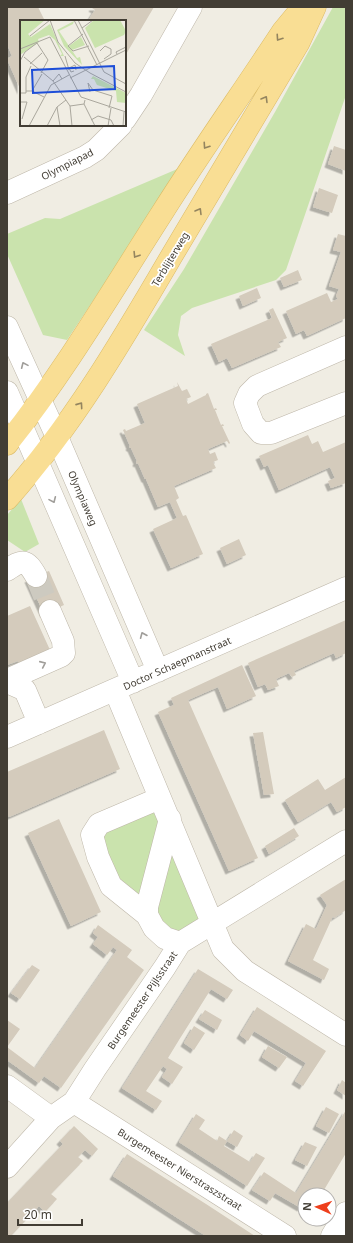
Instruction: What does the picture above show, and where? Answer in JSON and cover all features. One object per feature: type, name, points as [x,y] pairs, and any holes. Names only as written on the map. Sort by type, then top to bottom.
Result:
[{"type":"main road","points":[[7,444],[82,340],[163,211],[283,31],[303,7]]},
{"type":"main road","name":"Terblijterweg","points":[[7,499],[37,464],[57,437],[91,389],[127,333],[299,42],[315,7]]},
{"type":"street","points":[[126,117],[191,7]]},
{"type":"street","name":"Olympiapad","points":[[7,194],[85,158],[96,150],[120,126]]},
{"type":"street","name":"Olympiaweg","points":[[7,327],[57,437],[158,671]]},
{"type":"street","points":[[346,347],[257,386],[249,394],[245,403],[253,424],[261,433],[271,433],[346,403]]},
{"type":"street","points":[[7,392],[22,425],[124,686],[160,798],[223,949],[245,971],[346,1035]]},
{"type":"street","points":[[7,570],[18,562],[25,563],[31,567],[36,576]]},
{"type":"street","name":"Doctor Schaepmanstraat","points":[[7,737],[346,588]]},
{"type":"street","points":[[7,681],[61,656],[64,652],[63,641],[50,611]]},
{"type":"street","points":[[7,681],[25,690],[39,723]]},
{"type":"street","points":[[160,798],[100,824],[92,835],[98,857],[110,886],[147,914],[154,928],[165,938],[180,943]]},
{"type":"street","points":[[147,914],[147,907],[170,819]]},
{"type":"street","name":"Burgemeester Pijlsstraat","points":[[7,1167],[52,1118],[74,1102],[180,943],[346,841]]},
{"type":"street","points":[[7,1086],[52,1118]]},
{"type":"street","name":"Burgemeester Nierstraszstraat","points":[[74,1102],[285,1236]]},
{"type":"street","points":[[332,1236],[346,1213]]},
{"type":"green space","points":[[333,7],[346,7],[346,95],[286,270],[276,280],[192,308],[181,316],[178,335],[185,356],[144,330],[184,269],[275,112]]},
{"type":"green space","points":[[182,167],[67,340],[43,335],[7,254],[7,234],[45,218],[60,219]]},
{"type":"green space","points":[[21,499],[39,544],[25,552],[7,540],[7,515]]},
{"type":"green space","points":[[157,804],[208,920],[180,936],[114,881],[97,836]]},
{"type":"building","points":[[7,7],[38,7],[44,20],[20,20],[20,89],[7,59],[12,56],[7,44]]},
{"type":"building","points":[[154,7],[126,54],[126,20],[89,20],[95,10],[92,8]]},
{"type":"building","points":[[334,146],[346,150],[346,171],[328,164]]},
{"type":"building","points":[[319,188],[338,195],[332,213],[313,207]]},
{"type":"building","points":[[338,234],[346,236],[346,318],[307,336],[304,330],[296,334],[286,311],[327,293],[331,302],[338,299],[336,296],[339,289],[329,286],[341,252],[333,250]]},
{"type":"building","points":[[298,270],[302,280],[284,287],[280,278]]},
{"type":"building","points":[[257,288],[261,298],[243,306],[239,296]]},
{"type":"building","points":[[273,308],[287,338],[278,342],[281,347],[232,368],[227,358],[219,362],[211,344],[272,318],[269,310]]},
{"type":"building","points":[[177,382],[182,391],[187,389],[191,397],[186,399],[188,404],[208,393],[214,409],[216,408],[217,410],[215,410],[221,425],[223,424],[224,426],[222,426],[230,443],[229,444],[227,441],[208,449],[210,454],[215,452],[218,460],[213,462],[216,468],[174,486],[179,498],[176,500],[183,516],[186,515],[203,554],[171,568],[153,529],[177,518],[170,502],[158,507],[146,479],[138,463],[137,464],[136,462],[137,461],[123,430],[125,429],[126,431],[145,423],[137,404],[178,386]]},
{"type":"building","points":[[308,435],[312,444],[318,441],[323,452],[346,442],[346,483],[331,488],[328,481],[335,478],[330,467],[279,490],[268,465],[264,467],[259,456]]},
{"type":"building","points":[[239,539],[246,555],[227,564],[220,548]]},
{"type":"building","points":[[49,571],[64,605],[44,614],[28,579]]},
{"type":"building","points":[[30,606],[50,650],[19,664],[18,661],[7,665],[7,616]]},
{"type":"building","points":[[346,620],[346,653],[336,658],[334,653],[294,671],[296,675],[292,677],[289,673],[276,679],[279,686],[268,690],[265,684],[258,687],[248,663]]},
{"type":"building","points":[[242,665],[256,696],[227,709],[218,687],[188,700],[258,858],[229,871],[158,712],[174,705],[171,698]]},
{"type":"building","points":[[104,730],[120,769],[9,817],[7,813],[7,772]]},
{"type":"building","points":[[263,732],[274,794],[264,795],[253,733]]},
{"type":"building","points":[[346,777],[346,807],[337,812],[331,802],[298,822],[285,800],[318,779],[325,790]]},
{"type":"building","points":[[59,819],[101,912],[71,926],[28,833]]},
{"type":"building","points":[[294,828],[299,836],[269,854],[265,846]]},
{"type":"building","points":[[346,879],[346,910],[334,918],[333,916],[313,960],[329,969],[324,980],[288,961],[306,924],[316,929],[327,905],[320,895]]},
{"type":"building","points":[[98,925],[132,950],[127,957],[144,970],[61,1088],[44,1076],[39,1083],[7,1060],[7,1047],[35,1068],[117,950],[113,947],[107,955],[93,944],[98,937],[93,933]]},
{"type":"building","points":[[32,965],[40,970],[20,999],[11,993]]},
{"type":"building","points":[[198,969],[233,990],[227,999],[211,989],[168,1058],[183,1067],[172,1084],[162,1077],[167,1069],[163,1066],[146,1091],[162,1101],[156,1110],[122,1088]]},
{"type":"building","points":[[257,1007],[326,1051],[303,1086],[295,1081],[306,1063],[254,1031],[248,1041],[240,1035]]},
{"type":"building","points":[[205,1010],[222,1020],[217,1030],[199,1019]]},
{"type":"building","points":[[7,1020],[20,1029],[7,1047]]},
{"type":"building","points":[[194,1026],[205,1033],[194,1050],[184,1043]]},
{"type":"building","points":[[268,1046],[287,1057],[279,1068],[262,1057]]},
{"type":"building","points":[[342,1080],[346,1083],[346,1096],[337,1090]]},
{"type":"building","points":[[326,1107],[339,1114],[329,1133],[316,1126]]},
{"type":"building","points":[[346,1110],[346,1153],[326,1187],[300,1187]]},
{"type":"building","points":[[196,1114],[205,1120],[199,1129],[217,1141],[219,1136],[227,1141],[224,1146],[250,1162],[256,1153],[265,1158],[247,1186],[179,1142]]},
{"type":"building","points":[[74,1126],[98,1149],[92,1156],[85,1150],[78,1157],[83,1161],[51,1194],[57,1199],[45,1212],[39,1206],[11,1236],[7,1236],[7,1203],[63,1144],[60,1141]]},
{"type":"building","points":[[234,1130],[243,1136],[237,1147],[227,1141]]},
{"type":"building","points":[[305,1142],[317,1147],[307,1166],[295,1160]]},
{"type":"building","points":[[127,1154],[255,1236],[206,1236],[176,1217],[113,1176]]},
{"type":"building","points":[[264,1172],[296,1193],[297,1191],[297,1206],[275,1193],[270,1201],[252,1190]]},
{"type":"tunnel","points":[[36,576],[50,611]]}]
